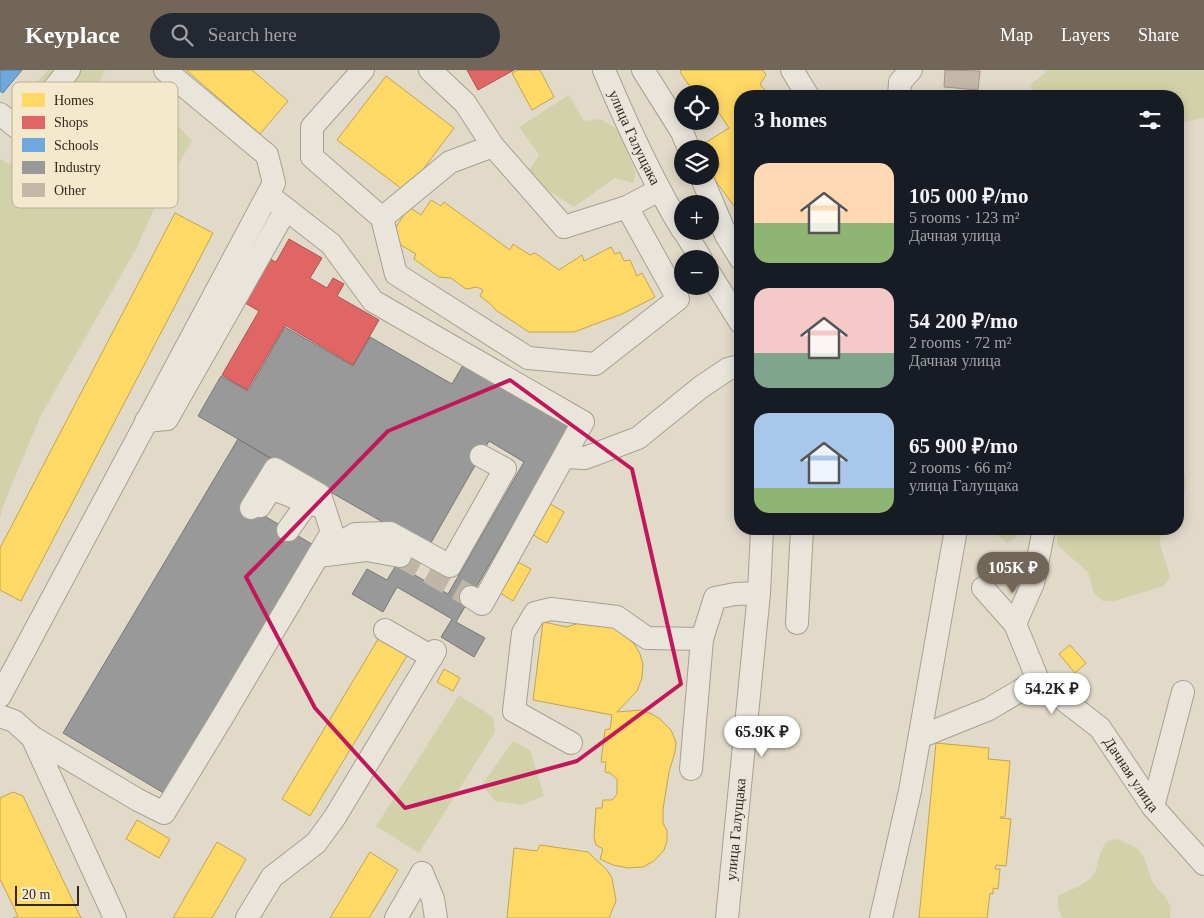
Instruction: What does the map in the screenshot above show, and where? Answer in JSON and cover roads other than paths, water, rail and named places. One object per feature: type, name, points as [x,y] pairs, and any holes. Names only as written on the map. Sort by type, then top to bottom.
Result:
[{"type":"street","points":[[59,82],[69,70]]},
{"type":"street","points":[[0,696],[274,183],[267,155],[165,70]]},
{"type":"street","points":[[363,70],[312,127],[312,156],[382,218],[396,274],[528,358],[595,364],[678,299],[627,207]]},
{"type":"street","points":[[430,70],[465,103],[493,146],[564,227],[627,207],[659,190]]},
{"type":"street","name":"улица Галущака","points":[[604,70],[621,111],[659,190],[674,215]]},
{"type":"street","points":[[643,70],[685,140]]},
{"type":"street","points":[[792,70],[804,90]]},
{"type":"street","points":[[899,90],[900,82],[911,70]]},
{"type":"street","points":[[0,114],[12,124]]},
{"type":"street","points":[[382,218],[450,162],[493,146]]},
{"type":"street","points":[[705,185],[726,235],[734,248]]},
{"type":"street","points":[[268,195],[331,244],[373,301],[583,422],[482,604],[471,597]]},
{"type":"street","points":[[146,421],[167,419],[286,209]]},
{"type":"street","points":[[719,288],[734,312]]},
{"type":"street","points":[[564,457],[585,458],[638,438],[701,387],[728,369],[734,368]]},
{"type":"street","points":[[318,556],[355,534],[390,533],[450,566],[505,469],[481,456]]},
{"type":"street","points":[[0,716],[14,721],[32,737],[142,791],[164,813],[332,532],[320,495],[275,469],[254,510],[271,488],[320,507],[349,521],[355,534]]},
{"type":"street","points":[[288,530],[320,507]]},
{"type":"street","name":"улица Галущака","points":[[727,918],[759,593],[762,535]]},
{"type":"street","points":[[798,623],[802,535]]},
{"type":"street","points":[[881,918],[910,791],[955,535]]},
{"type":"street","points":[[1015,624],[1033,583],[1043,535]]},
{"type":"street","points":[[318,556],[366,550],[400,556]]},
{"type":"street","name":"Дачная улица","points":[[983,588],[1015,624],[1038,680],[1100,728],[1153,807],[1204,864]]},
{"type":"street","points":[[691,769],[702,639],[715,598],[735,594],[759,593]]},
{"type":"street","points":[[571,743],[514,711],[524,633],[535,614],[551,609],[617,617],[647,638],[702,639]]},
{"type":"street","points":[[247,918],[272,877],[316,843],[335,817],[433,654],[385,630]]},
{"type":"street","points":[[927,734],[988,709],[1038,680]]},
{"type":"street","points":[[1153,807],[1183,692]]},
{"type":"street","points":[[32,737],[115,918]]},
{"type":"street","points":[[396,918],[422,874],[433,899],[436,918]]},
{"type":"tunnel","points":[[400,556],[471,597]]}]
